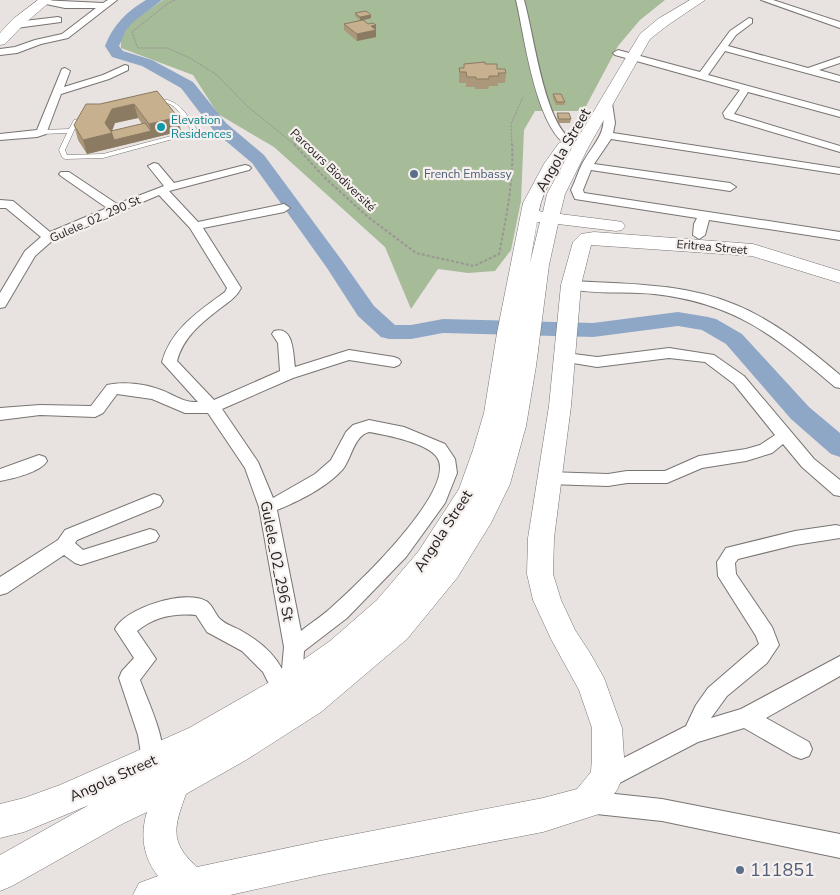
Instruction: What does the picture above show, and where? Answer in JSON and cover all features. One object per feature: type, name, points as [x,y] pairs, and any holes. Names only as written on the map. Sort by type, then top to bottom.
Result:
[{"type":"main road","points":[[0,41],[45,0]]},
{"type":"main road","name":"Angola Street","points":[[530,261],[532,203],[541,185],[574,144],[643,25],[656,14],[682,0]]},
{"type":"main road","points":[[0,874],[110,812],[164,772],[235,749],[310,702],[345,659],[397,630],[447,570],[482,516],[498,484],[514,426],[525,366],[530,261],[551,218],[556,194],[574,144],[595,125],[608,103],[626,55],[663,22],[699,0]]},
{"type":"main road","points":[[531,215],[698,236],[733,243],[753,250]]},
{"type":"main road","name":"Eritrea Street","points":[[572,285],[582,242],[588,238],[753,250],[840,277]]},
{"type":"main road","points":[[151,895],[422,838],[543,815],[597,791],[608,756],[607,728],[593,688],[580,662],[565,639],[546,600],[540,574],[541,538],[567,347],[572,285]]},
{"type":"main road","name":"Angola Street","points":[[0,821],[24,815],[64,800],[164,772],[200,739],[287,689],[345,659]]},
{"type":"main road","points":[[164,772],[158,825],[160,845],[166,862],[192,886]]},
{"type":"street","points":[[45,0],[65,5],[105,6]]},
{"type":"street","points":[[0,52],[17,50],[38,42],[65,36],[113,0]]},
{"type":"street","points":[[520,0],[527,19],[544,104],[556,127],[574,144]]},
{"type":"street","points":[[765,0],[840,26]]},
{"type":"street","points":[[16,25],[58,20]]},
{"type":"street","points":[[703,76],[736,30],[749,21]]},
{"type":"street","points":[[723,48],[840,79]]},
{"type":"street","points":[[626,55],[840,114]]},
{"type":"street","points":[[811,70],[840,60]]},
{"type":"street","points":[[58,92],[106,77],[124,68]]},
{"type":"street","points":[[0,137],[42,132],[65,71]]},
{"type":"street","points":[[747,87],[728,113],[729,116],[840,149]]},
{"type":"street","points":[[608,103],[612,119],[608,135],[588,166],[578,190],[580,196],[840,236]]},
{"type":"street","points":[[608,135],[840,171]]},
{"type":"street","points":[[154,166],[166,189]]},
{"type":"street","points":[[588,166],[730,187]]},
{"type":"street","name":"Gulele_02_290 St","points":[[0,304],[30,254],[49,237],[114,208],[166,189],[244,168]]},
{"type":"street","points":[[66,174],[114,208]]},
{"type":"street","name":"Gulele_02_296 St","points":[[166,189],[195,226],[232,281],[234,288],[231,294],[186,330],[170,352],[169,362],[212,407],[252,466],[268,507],[294,647],[287,689]]},
{"type":"street","points":[[2,204],[9,204],[49,237]]},
{"type":"street","points":[[195,226],[284,208]]},
{"type":"street","points":[[698,236],[700,224],[705,215]]},
{"type":"street","points":[[572,285],[663,292],[729,307],[756,320],[840,383]]},
{"type":"street","points":[[278,334],[285,342],[288,374]]},
{"type":"street","points":[[567,347],[597,362],[669,353],[708,358],[739,380],[808,463],[840,490]]},
{"type":"street","points":[[0,414],[40,410],[95,412],[102,406],[112,389],[122,388],[156,394],[185,408],[212,407],[288,374],[349,354],[394,362]]},
{"type":"street","points":[[268,507],[285,500],[321,478],[337,464],[352,436],[359,429],[369,426],[398,431],[439,448],[447,459],[449,472],[436,503],[400,552],[340,612],[294,647]]},
{"type":"street","points":[[548,478],[608,480],[627,476],[667,477],[699,462],[746,455],[766,449],[777,440]]},
{"type":"street","points":[[0,475],[13,472],[38,461]]},
{"type":"street","points":[[0,588],[64,545],[72,536],[154,501]]},
{"type":"street","points":[[694,733],[703,709],[726,683],[764,653],[770,645],[765,633],[727,576],[726,562],[732,553],[795,538],[836,532]]},
{"type":"street","points":[[64,545],[81,558],[150,536]]},
{"type":"street","points":[[164,772],[129,678],[146,659],[125,629],[136,619],[160,610],[184,605],[201,607],[214,626],[249,645],[270,666],[287,689]]},
{"type":"street","points":[[597,791],[694,733],[745,718],[822,678],[840,665]]},
{"type":"street","points":[[745,718],[801,749]]},
{"type":"street","points":[[597,791],[662,810],[840,846]]},
{"type":"lane","points":[[92,116],[76,122],[62,150],[65,157],[102,156],[193,132],[193,128],[175,103],[167,101],[148,103]]},
{"type":"lane","points":[[42,132],[71,131]]},
{"type":"path","name":"Parcours Biodiversité","points":[[174,0],[132,32],[138,48],[167,48],[190,58],[217,75],[247,106],[291,141],[324,176],[368,217],[416,253],[474,266],[499,254],[509,202],[512,159],[511,124],[523,96]]},
{"type":"green space","name":"French Embassy","points":[[163,0],[665,0],[640,20],[618,46],[585,108],[579,111],[535,111],[524,130],[521,201],[511,250],[495,271],[468,273],[438,269],[411,309],[385,247],[274,147],[218,114],[193,75],[121,48],[121,35],[131,22]]},
{"type":"building","points":[[366,11],[371,15],[360,17],[355,13]]},
{"type":"building","points":[[363,20],[368,24],[373,23],[376,25],[371,26],[376,30],[357,34],[344,24]]},
{"type":"building","points":[[485,62],[485,64],[497,64],[497,69],[505,69],[506,73],[498,73],[499,76],[489,76],[489,79],[476,79],[476,77],[467,77],[466,72],[460,72],[459,68],[464,68],[464,64]]},
{"type":"building","points":[[157,91],[178,117],[149,124],[134,104],[112,109],[105,123],[112,133],[83,140],[74,125],[86,104],[100,104]]},
{"type":"building","points":[[553,94],[561,94],[565,102],[557,102]]},
{"type":"building","points":[[557,113],[569,113],[571,119],[559,119]]},
{"type":"building","points":[[145,123],[151,131],[114,140],[111,131]]},
{"type":"waterway","points":[[155,0],[123,24],[112,46],[117,54],[147,63],[187,85],[220,127],[258,159],[336,266],[366,311],[389,332],[411,332],[443,326],[593,330],[678,319],[708,324],[734,339],[800,413],[840,447]]},
{"type":"place","name":"Elevation Residences","points":[[161,127]]},
{"type":"place","name":"French Embassy","points":[[414,174]]},
{"type":"place","name":"111851","points":[[740,870]]}]
